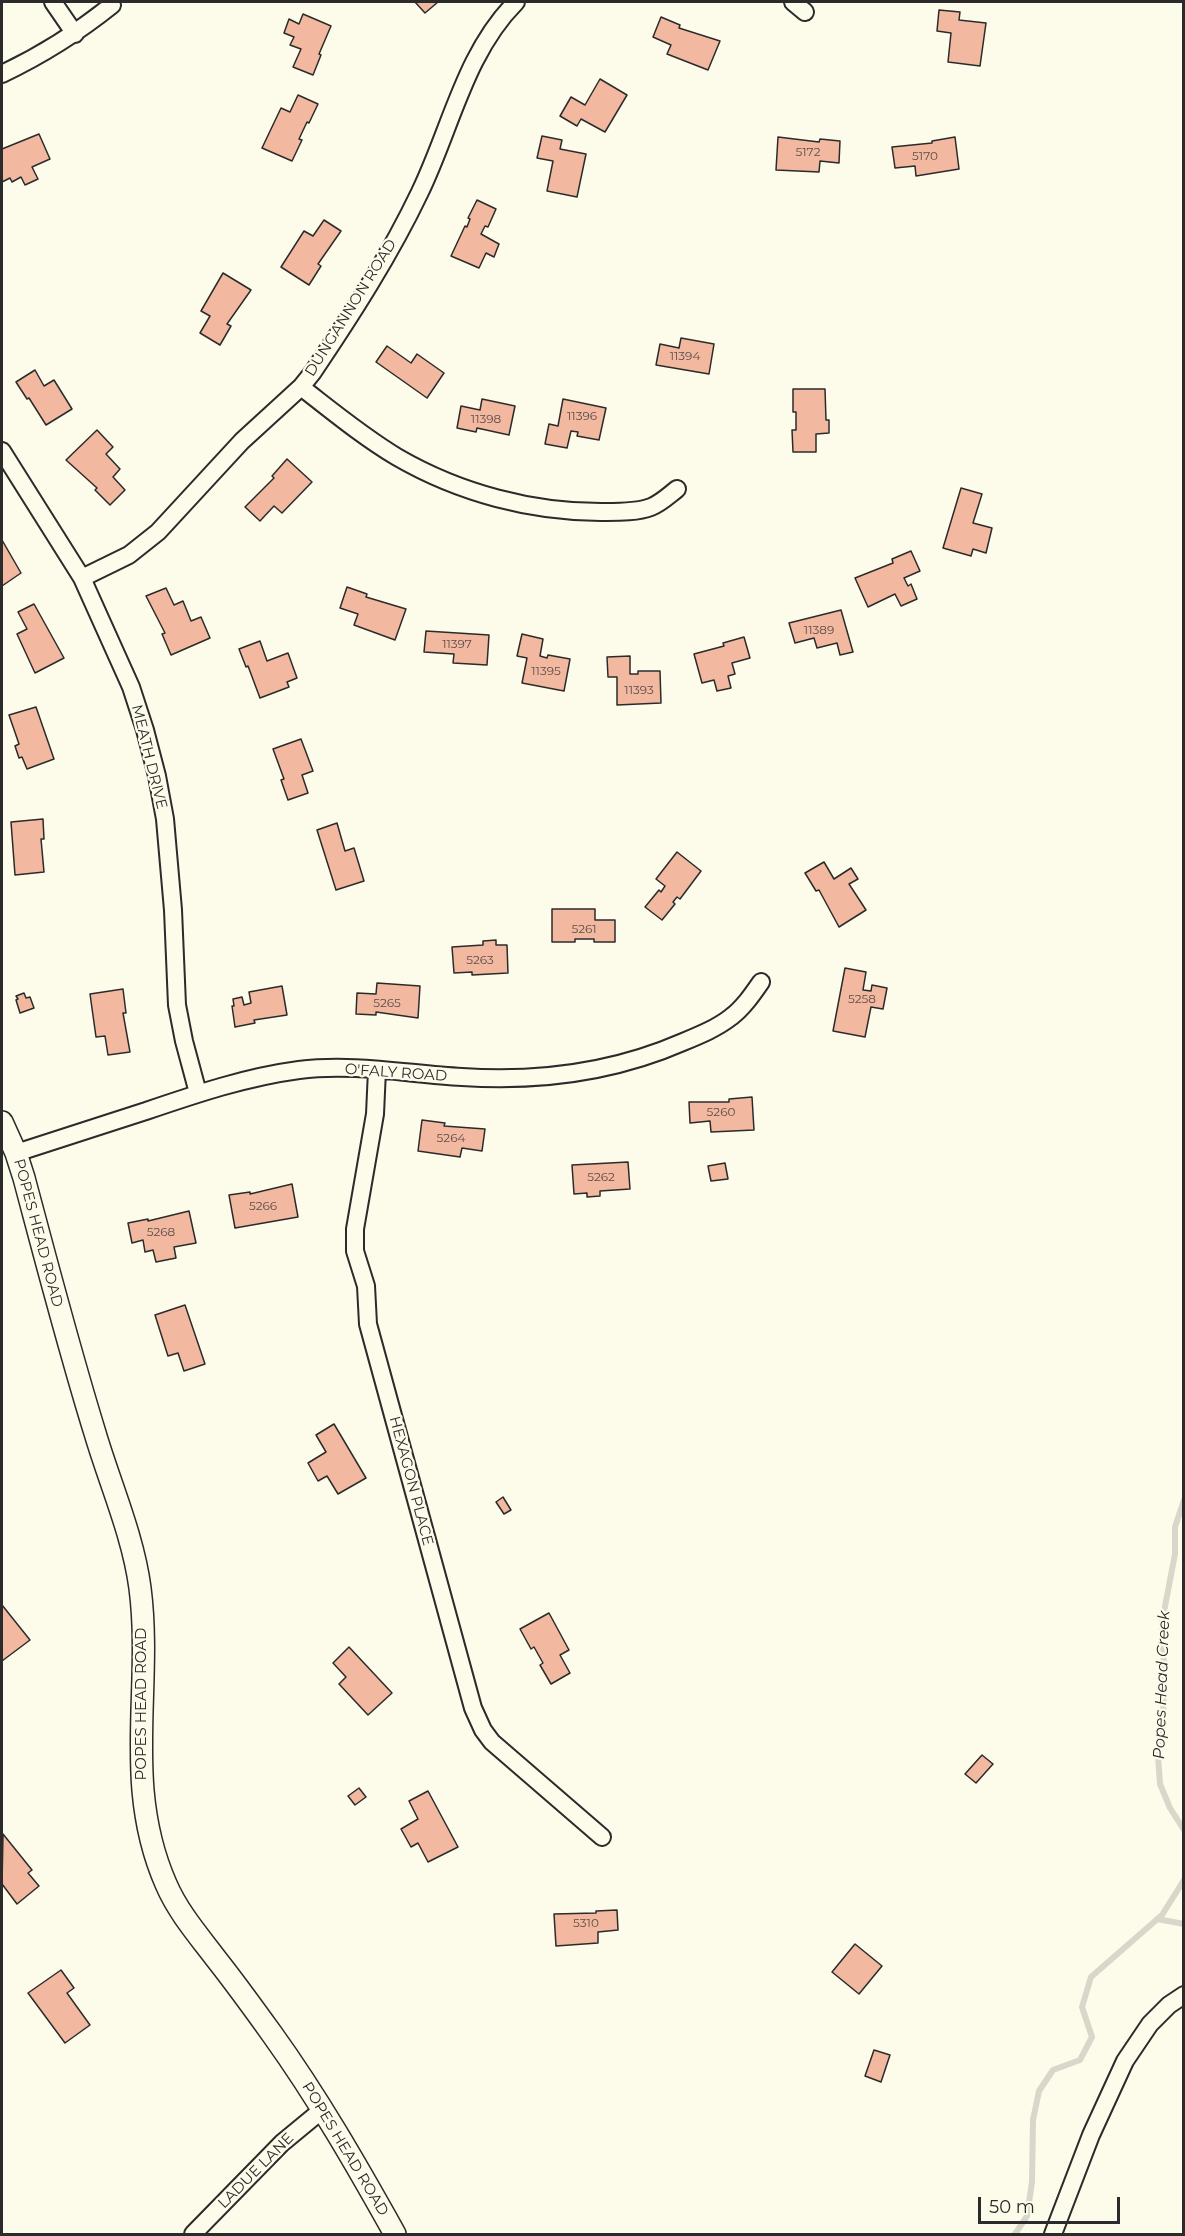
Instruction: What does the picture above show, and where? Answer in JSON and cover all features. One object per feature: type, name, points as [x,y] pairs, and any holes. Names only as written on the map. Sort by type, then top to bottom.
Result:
[{"type":"street","points":[[53,2],[75,34]]},
{"type":"street","name":"DUNGANNON ROAD","points":[[82,578],[129,555],[158,532],[242,441],[301,387],[344,326],[382,264],[420,192],[481,46],[502,16],[516,2]]},
{"type":"street","points":[[2,74],[34,59],[75,34],[112,5]]},
{"type":"street","points":[[301,387],[358,432],[398,457],[446,481],[494,497],[557,510],[616,512],[648,508],[662,502],[677,489]]},
{"type":"street","name":"MEATH DRIVE","points":[[2,451],[82,578],[131,687],[145,730],[165,819],[177,1005],[198,1093]]},
{"type":"street","name":"O'FALY ROAD","points":[[16,1153],[198,1093],[254,1078],[299,1070],[322,1068],[377,1070],[511,1079],[557,1076],[604,1069],[659,1052],[712,1029],[732,1016],[747,1001],[760,982]]},
{"type":"street","name":"HEXAGON PLACE","points":[[377,1070],[375,1114],[355,1229],[355,1251],[366,1286],[368,1324],[473,1708],[483,1731],[492,1742],[602,1837]]},
{"type":"street","name":"POPES HEAD ROAD","points":[[2,1122],[16,1153],[68,1344],[110,1484],[130,1537],[143,1626],[141,1777],[146,1819],[154,1852],[166,1884],[186,1920],[299,2072],[347,2148],[395,2235]]},
{"type":"street","points":[[1053,2235],[1091,2134],[1125,2061],[1150,2024],[1169,2005],[1184,1995]]},
{"type":"street","name":"LADUE LANE","points":[[193,2235],[282,2143],[322,2110]]},
{"type":"building","points":[[415,2],[438,2],[425,13]]},
{"type":"building","points":[[939,10],[960,12],[959,20],[986,23],[980,66],[948,62],[951,33],[937,31]]},
{"type":"building","points":[[303,14],[331,26],[313,75],[293,67],[301,49],[290,45],[294,37],[284,33],[289,19],[299,24]]},
{"type":"building","points":[[661,17],[680,25],[679,28],[720,41],[708,70],[667,54],[671,45],[653,37]]},
{"type":"building","points":[[600,79],[627,95],[605,132],[581,119],[577,126],[560,116],[571,97],[585,105]]},
{"type":"building","points":[[298,95],[318,104],[299,139],[302,140],[292,161],[262,148],[281,108],[290,112]]},
{"type":"building","points":[[39,134],[50,159],[32,167],[38,179],[25,185],[21,177],[12,182],[10,178],[2,182],[2,149]]},
{"type":"building","points":[[542,136],[562,140],[560,149],[586,154],[577,197],[547,191],[553,161],[537,158]]},
{"type":"building","points":[[778,137],[819,142],[820,139],[840,141],[839,163],[820,161],[819,172],[776,170]]},
{"type":"building","points":[[955,137],[959,169],[916,176],[915,166],[895,168],[892,147],[932,143],[932,141]]},
{"type":"building","points":[[477,200],[496,209],[488,227],[485,226],[481,234],[499,244],[494,257],[486,253],[479,268],[451,256],[465,226],[467,227],[470,219],[468,218]]},
{"type":"building","points":[[324,220],[341,231],[318,264],[321,266],[309,285],[281,267],[304,231],[313,236]]},
{"type":"building","points":[[223,273],[251,290],[227,324],[231,326],[220,345],[200,333],[210,316],[201,311]]},
{"type":"building","points":[[681,338],[714,344],[709,374],[656,365],[660,344],[679,348]]},
{"type":"building","points":[[387,346],[411,363],[417,354],[444,373],[427,398],[376,362]]},
{"type":"building","points":[[35,370],[44,386],[54,380],[72,409],[46,425],[16,382]]},
{"type":"building","points":[[793,389],[825,389],[826,420],[829,420],[829,433],[816,434],[816,452],[793,452],[792,430],[796,430],[796,412],[793,412]]},
{"type":"building","points":[[482,399],[515,406],[509,435],[477,428],[476,432],[457,428],[461,406],[480,410]]},
{"type":"building","points":[[563,399],[606,408],[599,440],[577,436],[578,432],[571,431],[567,448],[545,444],[549,424],[558,426]]},
{"type":"building","points":[[97,430],[113,447],[106,454],[120,469],[113,477],[125,490],[110,505],[95,490],[97,488],[66,460]]},
{"type":"building","points":[[287,459],[312,482],[282,513],[274,506],[260,521],[245,507],[274,478],[272,476]]},
{"type":"building","points":[[961,488],[982,494],[973,523],[992,528],[986,553],[973,549],[971,556],[943,548]]},
{"type":"building","points":[[2,540],[21,573],[2,586]]},
{"type":"building","points":[[911,551],[920,571],[904,578],[908,586],[911,584],[917,599],[901,606],[895,594],[868,607],[855,578],[893,563],[892,559]]},
{"type":"building","points":[[347,587],[367,594],[366,597],[406,609],[395,640],[354,625],[358,614],[340,608]]},
{"type":"building","points":[[166,588],[174,605],[183,601],[191,621],[201,617],[210,638],[171,655],[162,634],[165,633],[146,596]]},
{"type":"building","points":[[34,604],[64,658],[35,673],[17,634],[27,629],[18,612]]},
{"type":"building","points":[[841,610],[853,652],[840,655],[837,643],[817,648],[814,638],[795,643],[789,623]]},
{"type":"building","points":[[426,631],[489,635],[487,665],[453,663],[454,654],[424,652]]},
{"type":"building","points":[[522,634],[543,639],[540,656],[570,659],[564,691],[522,683],[527,658],[517,656]]},
{"type":"building","points":[[744,637],[750,658],[732,663],[735,674],[728,676],[731,688],[717,691],[714,680],[702,683],[694,654],[724,646],[723,643]]},
{"type":"building","points":[[260,641],[267,661],[288,653],[297,678],[287,682],[289,687],[260,698],[239,649]]},
{"type":"building","points":[[630,656],[630,674],[638,674],[638,671],[660,671],[661,703],[617,705],[617,677],[608,677],[607,657]]},
{"type":"building","points":[[36,707],[54,759],[27,769],[22,757],[19,758],[15,746],[19,744],[9,715]]},
{"type":"building","points":[[301,739],[313,771],[302,775],[308,793],[288,800],[281,780],[284,779],[273,749]]},
{"type":"building","points":[[43,819],[44,839],[41,839],[44,872],[15,875],[11,822]]},
{"type":"building","points":[[337,823],[345,851],[354,848],[364,881],[336,890],[317,830]]},
{"type":"building","points":[[677,852],[701,871],[680,899],[677,897],[673,902],[675,904],[662,920],[645,907],[665,886],[656,879]]},
{"type":"building","points":[[824,862],[834,879],[851,868],[858,879],[849,884],[866,910],[839,927],[819,890],[816,891],[805,873]]},
{"type":"building","points":[[552,909],[595,909],[595,920],[615,920],[615,942],[575,939],[575,942],[552,942]]},
{"type":"building","points":[[496,940],[496,945],[507,945],[508,973],[472,975],[472,972],[454,973],[452,947],[483,945],[483,941]]},
{"type":"building","points":[[845,968],[866,972],[863,990],[871,991],[872,985],[887,988],[883,1009],[871,1007],[865,1037],[833,1031]]},
{"type":"building","points":[[377,983],[420,986],[418,1018],[376,1012],[376,1015],[356,1014],[357,993],[376,994]]},
{"type":"building","points":[[282,986],[287,1015],[254,1020],[255,1023],[235,1027],[233,999],[242,997],[244,1005],[251,1003],[249,992]]},
{"type":"building","points":[[123,989],[126,1013],[123,1013],[130,1052],[108,1055],[105,1036],[96,1037],[90,994]]},
{"type":"building","points":[[24,993],[26,998],[30,997],[34,1008],[20,1013],[16,996]]},
{"type":"building","points":[[752,1097],[754,1130],[711,1132],[710,1121],[690,1123],[689,1102],[729,1102],[729,1099]]},
{"type":"building","points":[[422,1120],[445,1123],[444,1126],[485,1129],[482,1151],[462,1148],[460,1157],[418,1151]]},
{"type":"building","points":[[628,1162],[630,1189],[600,1191],[600,1196],[587,1197],[587,1193],[574,1194],[572,1165]]},
{"type":"building","points":[[725,1163],[728,1179],[711,1181],[708,1166]]},
{"type":"building","points":[[292,1184],[298,1217],[235,1228],[229,1195],[250,1192],[250,1194]]},
{"type":"building","points":[[189,1211],[196,1243],[174,1247],[176,1258],[156,1262],[153,1250],[145,1252],[143,1240],[132,1243],[128,1223],[148,1219],[148,1221]]},
{"type":"building","points":[[185,1305],[205,1364],[184,1371],[178,1353],[168,1356],[155,1315]]},
{"type":"building","points":[[334,1424],[366,1478],[338,1494],[327,1476],[318,1481],[308,1463],[326,1452],[316,1435]]},
{"type":"building","points":[[503,1497],[511,1510],[504,1514],[496,1502]]},
{"type":"building","points":[[2,1605],[30,1640],[2,1661]]},
{"type":"building","points":[[549,1613],[569,1650],[560,1655],[570,1673],[551,1684],[540,1665],[543,1663],[534,1647],[531,1649],[520,1629]]},
{"type":"building","points":[[349,1647],[392,1693],[368,1715],[339,1684],[346,1677],[333,1663]]},
{"type":"building","points":[[982,1755],[993,1764],[976,1783],[965,1774]]},
{"type":"building","points":[[359,1788],[366,1797],[355,1805],[348,1796]]},
{"type":"building","points":[[428,1791],[458,1847],[428,1862],[418,1843],[411,1847],[401,1829],[418,1819],[409,1801]]},
{"type":"building","points":[[3,1834],[32,1870],[28,1873],[39,1886],[17,1904],[2,1884]]},
{"type":"building","points":[[617,1910],[618,1930],[598,1932],[598,1943],[556,1946],[554,1914]]},
{"type":"building","points":[[855,1944],[882,1966],[859,1994],[832,1972]]},
{"type":"building","points":[[61,1970],[74,1988],[67,1993],[90,2025],[65,2043],[28,1993]]},
{"type":"building","points":[[874,2050],[890,2055],[881,2082],[865,2076]]},
{"type":"waterway","name":"Popes Head Creek","points":[[1184,1500],[1175,1527],[1175,1554],[1162,1622],[1163,1733],[1158,1755],[1160,1784],[1170,1808],[1184,1830]]},
{"type":"waterway","name":"Popes Head Creek","points":[[1015,2234],[1027,2216],[1032,2182],[1033,2120],[1039,2091],[1053,2070],[1080,2060],[1092,2037],[1082,2007],[1091,1977],[1162,1915],[1184,1880]]},
{"type":"waterway","points":[[1157,1919],[1184,1924]]}]
